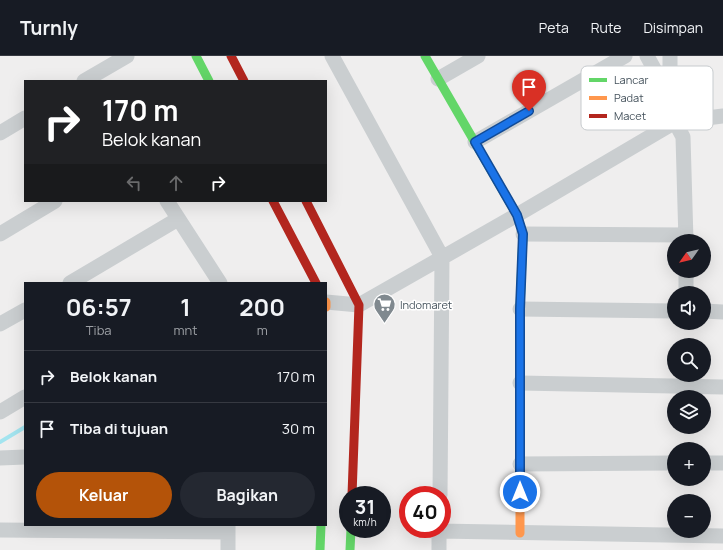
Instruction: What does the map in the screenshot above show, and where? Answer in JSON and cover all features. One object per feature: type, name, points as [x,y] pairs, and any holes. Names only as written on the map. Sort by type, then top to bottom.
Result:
[{"type":"street","points":[[93,79],[127,56]]},
{"type":"street","points":[[196,56],[208,80]]},
{"type":"street","points":[[231,56],[243,80]]},
{"type":"street","points":[[332,56],[442,257],[440,486]]},
{"type":"street","points":[[425,56],[517,215],[523,234],[520,309],[520,533]]},
{"type":"street","points":[[438,79],[478,56]]},
{"type":"street","points":[[608,66],[625,56]]},
{"type":"street","points":[[647,56],[653,66]]},
{"type":"street","points":[[475,142],[581,81]]},
{"type":"street","points":[[713,117],[723,116]]},
{"type":"street","points":[[0,134],[24,119]]},
{"type":"street","points":[[327,302],[359,304],[517,215],[661,130]]},
{"type":"street","points":[[679,130],[683,137],[686,234]]},
{"type":"street","points":[[0,234],[53,202]]},
{"type":"street","points":[[168,202],[219,282]]},
{"type":"street","points":[[274,202],[315,282]]},
{"type":"street","points":[[307,202],[359,304],[352,486]]},
{"type":"street","points":[[72,282],[178,219]]},
{"type":"street","points":[[523,234],[667,238]]},
{"type":"street","points":[[520,309],[667,311]]},
{"type":"street","points":[[0,324],[24,311]]},
{"type":"street","points":[[711,311],[723,312]]},
{"type":"street","points":[[520,383],[723,386]]},
{"type":"street","points":[[0,412],[24,398]]},
{"type":"street","points":[[0,458],[24,457]]},
{"type":"street","points":[[520,464],[667,463]]},
{"type":"street","points":[[711,463],[723,463]]},
{"type":"street","points":[[320,550],[321,526]]},
{"type":"street","points":[[0,530],[228,528],[228,550]]},
{"type":"street","points":[[451,530],[723,536]]},
{"type":"street","points":[[350,550],[351,538]]},
{"type":"street","points":[[439,538],[439,550]]},
{"type":"waterway","points":[[0,442],[24,428]]},
{"type":"traffic: fast","points":[[196,56],[208,80]]},
{"type":"traffic: fast","points":[[425,56],[517,215],[523,234],[520,309],[520,384]]},
{"type":"traffic: fast","points":[[320,550],[321,526]]},
{"type":"traffic: fast","points":[[350,550],[351,538]]},
{"type":"traffic: slow","points":[[520,384],[520,533]]},
{"type":"traffic: jam","points":[[231,56],[243,80]]},
{"type":"traffic: jam","points":[[274,202],[315,282]]},
{"type":"traffic: jam","points":[[307,202],[359,305],[352,486]]},
{"type":"place","name":"Indomaret","points":[[384,324]]},
{"type":"route","points":[[520,492],[520,309],[523,234],[517,215],[475,142],[529,111]]}]
